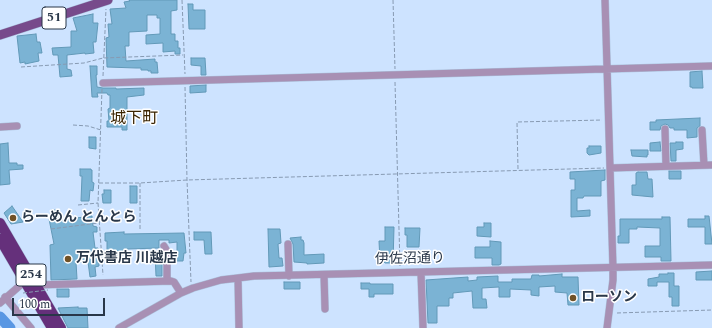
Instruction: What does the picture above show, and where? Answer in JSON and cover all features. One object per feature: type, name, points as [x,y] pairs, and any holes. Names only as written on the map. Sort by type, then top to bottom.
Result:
[{"type":"highway","name":"254","points":[[0,223],[61,328]]},
{"type":"highway","name":"254","points":[[0,239],[52,328]]},
{"type":"main road","name":"51","points":[[0,35],[107,0]]},
{"type":"street","points":[[605,0],[613,268],[607,328]]},
{"type":"street","points":[[102,83],[712,66]]},
{"type":"street","points":[[0,127],[17,126]]},
{"type":"street","points":[[665,129],[666,166]]},
{"type":"street","points":[[702,130],[704,165]]},
{"type":"street","points":[[610,168],[712,165]]},
{"type":"street","points":[[288,244],[289,276]]},
{"type":"street","points":[[164,246],[167,251],[167,281]]},
{"type":"street","name":"伊佐沼通り","points":[[119,328],[192,288],[221,280],[238,278],[712,265]]},
{"type":"street","points":[[421,273],[423,328]]},
{"type":"street","points":[[324,275],[325,309]]},
{"type":"street","points":[[238,278],[239,328]]},
{"type":"street","points":[[25,281],[3,300],[31,328]]},
{"type":"street","points":[[36,285],[167,281],[174,282],[181,293]]},
{"type":"path","points":[[104,283],[98,203],[103,58],[107,0]]},
{"type":"path","points":[[182,0],[190,277],[192,288]]},
{"type":"path","points":[[393,0],[401,273]]},
{"type":"path","points":[[21,67],[84,63],[103,58],[184,55]]},
{"type":"path","points":[[518,170],[517,122],[609,120]]},
{"type":"path","points":[[73,125],[88,126],[101,130]]},
{"type":"path","points":[[99,182],[140,183],[187,180],[610,168]]},
{"type":"path","points":[[140,183],[140,230]]},
{"type":"path","points":[[78,204],[98,203]]},
{"type":"path","points":[[51,229],[99,223]]},
{"type":"path","points":[[22,293],[48,290]]},
{"type":"path","points":[[609,313],[712,310]]},
{"type":"building","points":[[129,0],[177,0],[177,10],[171,11],[171,34],[175,34],[175,41],[178,41],[180,54],[175,54],[175,51],[163,52],[163,43],[146,44],[146,35],[160,34],[160,18],[157,18],[157,15],[147,15],[147,31],[129,32],[129,46],[125,46],[126,61],[155,59],[155,62],[157,62],[158,73],[151,73],[151,71],[148,70],[141,70],[141,68],[107,67],[106,38],[109,37],[108,24],[112,24],[110,9],[126,8],[124,2],[130,1]]},
{"type":"building","points":[[188,4],[193,4],[193,10],[205,10],[205,29],[189,29]]},
{"type":"building","points":[[93,14],[93,23],[98,23],[96,42],[93,42],[94,53],[67,55],[67,69],[71,70],[72,76],[60,77],[58,55],[53,55],[52,48],[71,47],[71,31],[77,31],[73,18]]},
{"type":"building","points":[[36,34],[37,42],[40,42],[42,53],[38,53],[39,61],[25,64],[25,62],[20,63],[17,36]]},
{"type":"building","points":[[191,58],[205,58],[206,75],[201,75],[201,66],[191,65]]},
{"type":"building","points":[[90,66],[97,66],[97,87],[116,89],[144,88],[144,95],[127,97],[127,130],[122,130],[122,127],[107,127],[107,121],[109,121],[108,109],[110,108],[110,95],[107,93],[97,93],[98,97],[92,97]]},
{"type":"building","points":[[702,71],[703,88],[690,87],[690,72]]},
{"type":"building","points":[[206,85],[206,92],[190,93],[190,86]]},
{"type":"building","points":[[700,118],[700,126],[697,128],[697,137],[687,138],[687,130],[674,130],[674,128],[670,128],[665,124],[661,126],[660,130],[650,130],[650,122],[656,122],[656,120]]},
{"type":"building","points":[[89,137],[96,137],[96,149],[89,148]]},
{"type":"building","points":[[660,142],[661,151],[650,151],[650,143]]},
{"type":"building","points":[[683,142],[683,149],[676,150],[676,161],[671,161],[670,143]]},
{"type":"building","points":[[8,143],[9,163],[23,165],[23,169],[9,170],[10,184],[0,185],[0,144]]},
{"type":"building","points":[[589,146],[601,146],[601,153],[589,155],[587,153],[587,148],[589,148]]},
{"type":"building","points":[[631,150],[648,150],[648,155],[647,157],[632,156]]},
{"type":"building","points":[[80,169],[92,170],[92,182],[94,183],[93,191],[90,190],[89,201],[81,201],[82,176],[80,176]]},
{"type":"building","points":[[605,170],[605,180],[601,181],[601,196],[584,196],[583,198],[577,198],[577,211],[590,210],[590,216],[571,217],[571,190],[575,190],[575,179],[570,179],[570,172]]},
{"type":"building","points":[[669,171],[681,171],[681,179],[669,179]]},
{"type":"building","points":[[647,172],[648,179],[652,179],[653,197],[632,195],[632,185],[636,185],[636,173]]},
{"type":"building","points":[[130,186],[137,186],[137,203],[130,203]]},
{"type":"building","points":[[104,190],[111,190],[111,203],[103,203],[102,194],[104,194]]},
{"type":"building","name":"らーめん とんとら","points":[[12,206],[23,222],[11,224],[4,213]]},
{"type":"building","points":[[52,210],[58,210],[58,220],[92,216],[93,226],[97,227],[97,232],[93,232],[95,248],[98,248],[99,266],[95,267],[96,276],[90,277],[88,262],[76,262],[77,279],[51,280],[50,245],[54,244],[49,219],[52,219]]},
{"type":"building","points":[[705,216],[709,216],[712,244],[705,244],[705,227],[688,227],[688,219],[705,219]]},
{"type":"building","points":[[662,217],[670,217],[671,261],[661,261],[661,257],[645,257],[645,246],[660,246],[660,228],[637,227],[637,229],[629,229],[629,243],[618,243],[618,236],[620,236],[620,219],[662,219]]},
{"type":"building","points":[[484,223],[491,223],[491,237],[477,236],[477,227],[484,227]]},
{"type":"building","points":[[385,227],[394,227],[393,263],[385,263],[380,261],[379,241],[385,241]]},
{"type":"building","points":[[405,228],[420,228],[419,247],[407,247],[407,235],[405,235]]},
{"type":"building","points":[[268,229],[280,229],[281,243],[278,244],[279,258],[282,258],[283,266],[269,267]]},
{"type":"building","points":[[124,232],[124,234],[184,233],[186,253],[184,253],[183,261],[172,262],[172,255],[177,255],[177,242],[169,243],[169,240],[159,240],[159,248],[127,249],[123,250],[123,255],[107,255],[107,241],[105,241],[105,233]]},
{"type":"building","points":[[194,232],[211,232],[212,254],[205,254],[204,240],[194,240]]},
{"type":"building","points":[[301,237],[301,240],[303,240],[304,243],[304,255],[324,254],[324,263],[307,264],[294,262],[293,244],[290,238]]},
{"type":"building","points":[[490,241],[501,242],[501,264],[499,265],[492,265],[492,258],[475,258],[475,247],[490,247]]},
{"type":"building","points":[[155,254],[162,254],[162,276],[156,276]]},
{"type":"building","points":[[712,271],[712,280],[696,280],[696,272]]},
{"type":"building","points":[[674,273],[674,286],[679,286],[679,306],[672,306],[672,297],[669,297],[669,282],[657,282],[657,286],[648,286],[648,279],[659,277],[659,274]]},
{"type":"building","points":[[562,274],[562,277],[578,277],[579,305],[568,305],[567,293],[555,292],[555,286],[539,287],[539,296],[531,295],[531,290],[510,289],[510,297],[499,297],[499,287],[482,288],[482,299],[486,299],[487,308],[473,308],[472,291],[453,293],[453,298],[449,298],[449,306],[437,306],[437,323],[428,323],[426,280],[468,277],[468,281],[477,280],[477,277],[498,276],[498,282],[512,282],[512,279],[531,279],[532,275],[539,276]]},
{"type":"building","points":[[284,282],[300,282],[300,289],[284,289]]},
{"type":"building","points":[[361,283],[393,284],[393,294],[374,294],[374,297],[369,297],[369,289],[361,289]]},
{"type":"building","points":[[57,289],[69,289],[69,297],[57,297]]},
{"type":"building","name":"万代書店 川越店","points":[[58,308],[87,308],[88,328],[68,328]]},
{"type":"waterway","points":[[0,317],[10,328]]},
{"type":"place","name":"らーめん とんとら","points":[[13,218]]},
{"type":"place","name":"万代書店 川越店","points":[[68,259]]},
{"type":"place","name":"ローソン","points":[[573,298]]},
{"type":"district","name":"城下町","points":[[134,120]]}]
